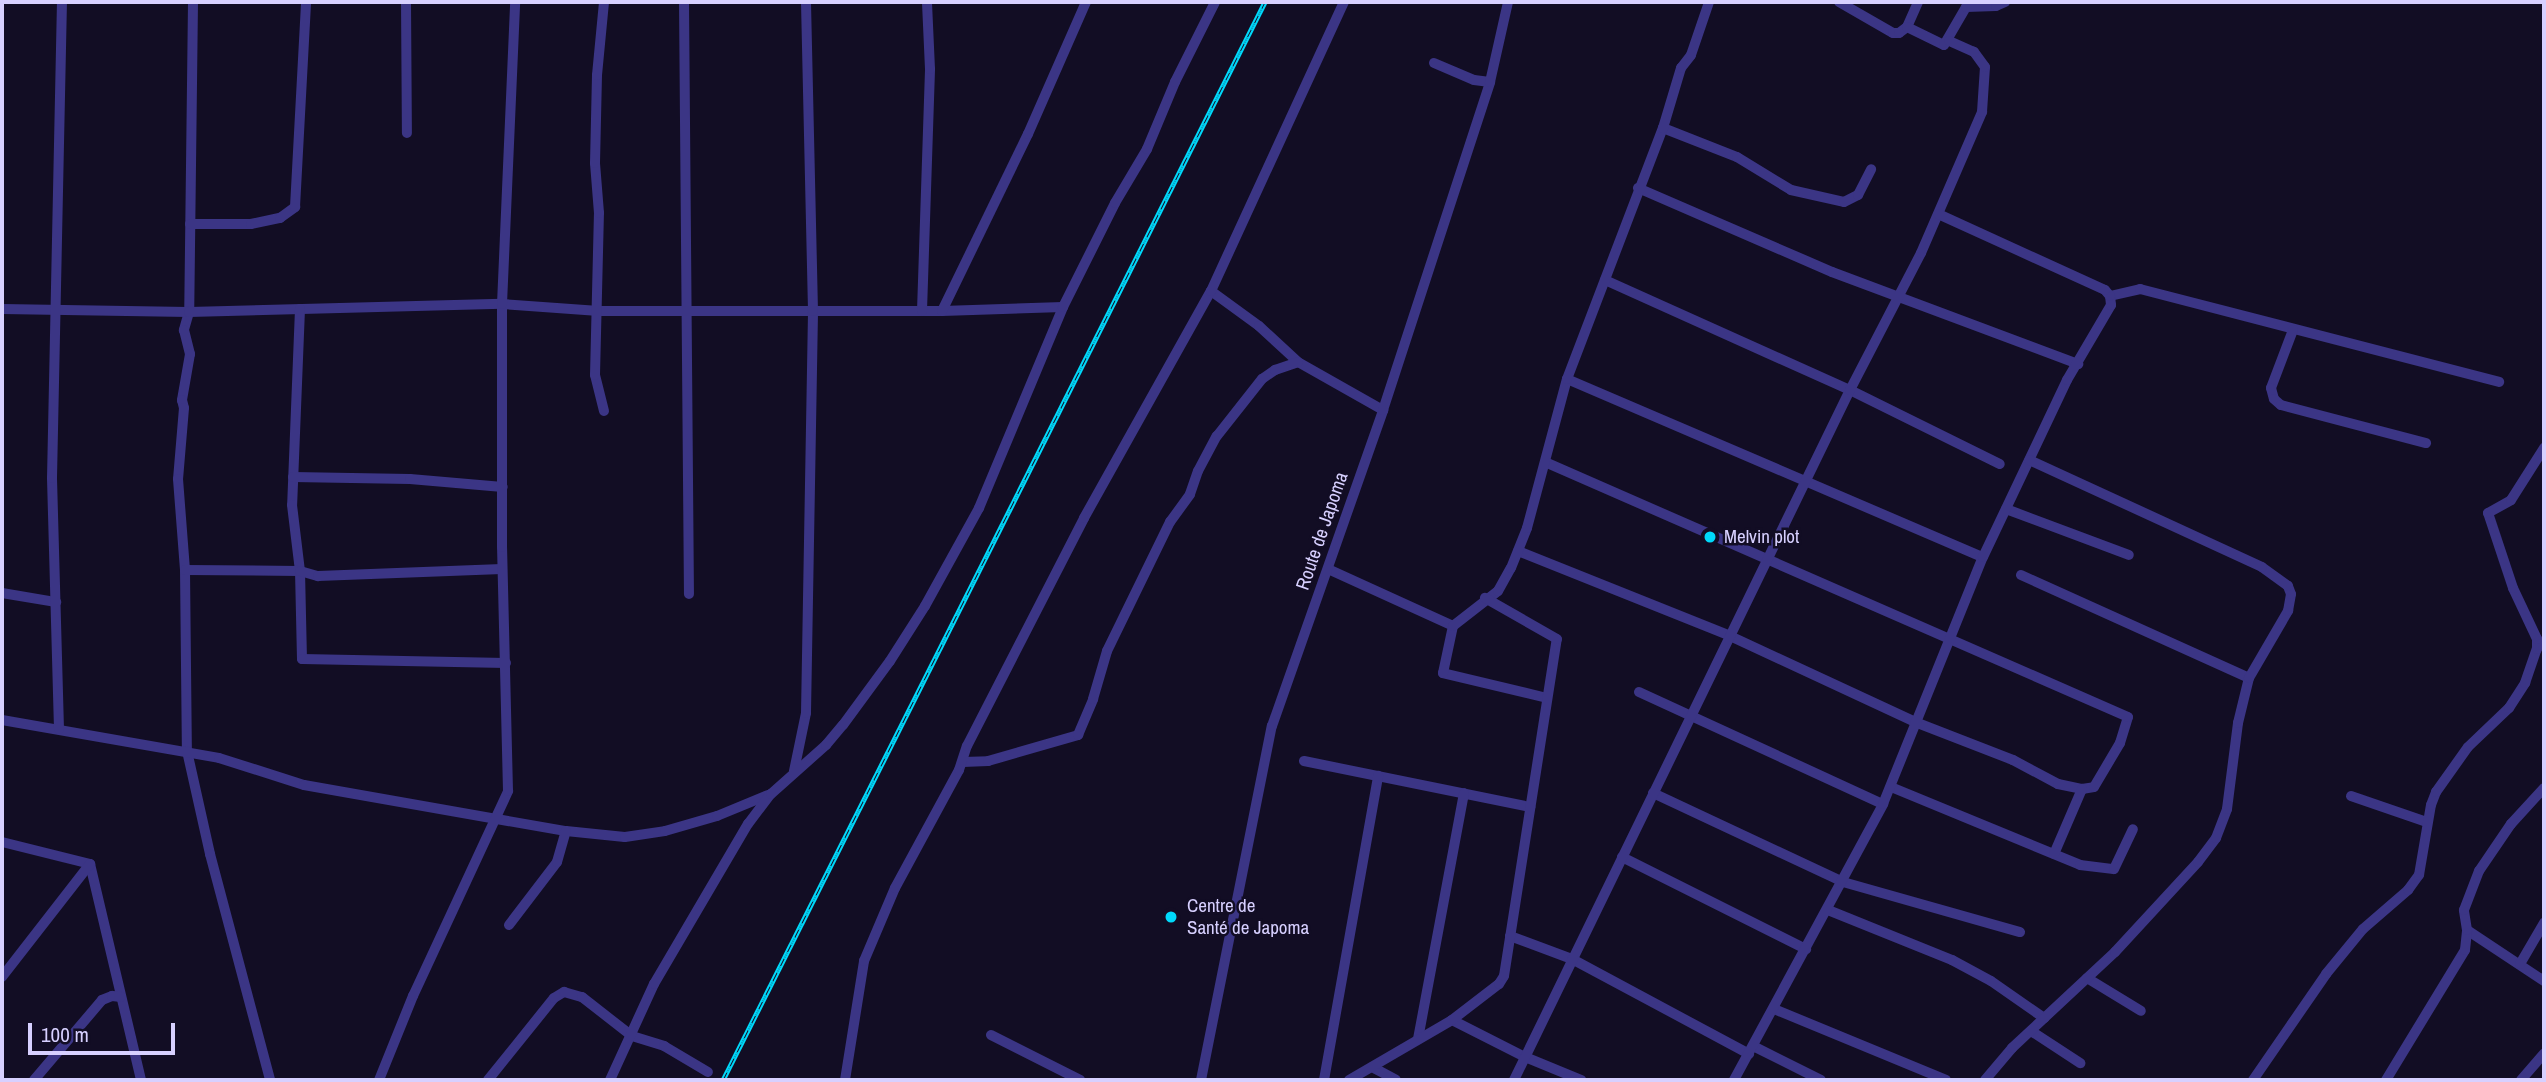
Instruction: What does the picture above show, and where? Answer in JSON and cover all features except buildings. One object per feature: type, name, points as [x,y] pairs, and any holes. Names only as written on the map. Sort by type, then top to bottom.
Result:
[{"type":"street","points":[[60,729],[52,478],[58,326],[55,309],[62,2]]},
{"type":"street","points":[[192,2],[189,312],[184,330],[190,354],[182,400],[184,408],[178,479],[185,570],[187,751],[210,854],[270,1080]]},
{"type":"street","points":[[190,223],[251,224],[280,218],[295,207],[306,2]]},
{"type":"street","points":[[406,2],[407,133]]},
{"type":"street","points":[[379,1080],[413,996],[498,819],[508,791],[502,569],[502,304],[515,2]]},
{"type":"street","points":[[604,2],[597,75],[595,163],[599,213],[599,311],[595,375],[604,411]]},
{"type":"street","points":[[684,2],[689,594]]},
{"type":"street","points":[[794,771],[806,713],[813,311],[806,2]]},
{"type":"street","points":[[922,311],[925,147],[930,69],[927,2]]},
{"type":"street","points":[[942,311],[1028,134],[1086,2]]},
{"type":"street","points":[[610,1080],[654,984],[735,845],[771,794],[826,745],[843,725],[890,661],[925,606],[979,508],[1063,307],[1115,203],[1147,149],[1175,82],[1215,2]]},
{"type":"street","points":[[845,1080],[864,961],[900,877],[963,762],[967,746],[1052,579],[1211,292],[1344,2]]},
{"type":"street","name":"Route de Japoma","points":[[1201,1080],[1272,726],[1383,410],[1490,82],[1508,2]]},
{"type":"street","points":[[1547,698],[1443,673],[1452,626],[1485,598],[1498,591],[1518,551],[1567,379],[1663,128],[1681,68],[1690,55],[1709,2]]},
{"type":"street","points":[[1839,2],[1893,33],[1899,33],[1907,27],[1918,2]]},
{"type":"street","points":[[1907,27],[1939,45],[1949,41],[1966,7],[1996,6],[2005,2]]},
{"type":"street","points":[[1514,1080],[1653,793],[1693,718],[1767,559],[1899,295],[1982,112],[1986,66],[1974,52],[1949,41]]},
{"type":"street","points":[[1434,63],[1474,80],[1490,82]]},
{"type":"street","points":[[1663,128],[1737,157],[1791,190],[1844,202],[1858,195],[1871,169]]},
{"type":"street","points":[[1638,188],[1832,272],[2078,364]]},
{"type":"street","points":[[1734,1080],[1883,804],[1983,557],[2067,380],[2111,305],[2110,296],[2105,290],[1938,214]]},
{"type":"street","points":[[1605,280],[1850,390],[2000,464]]},
{"type":"street","points":[[2110,296],[2140,289],[2499,382]]},
{"type":"street","points":[[1211,292],[1259,326],[1298,362],[1383,410]]},
{"type":"street","points":[[2,309],[55,309],[72,313],[502,304],[599,311],[942,311],[1063,307]]},
{"type":"street","points":[[300,309],[292,505],[300,571],[301,653],[304,660],[506,663]]},
{"type":"street","points":[[2293,330],[2271,387],[2274,399],[2281,405],[2426,443]]},
{"type":"street","points":[[963,762],[988,761],[1078,735],[1093,699],[1107,651],[1170,522],[1190,494],[1198,471],[1217,436],[1262,379],[1275,370],[1298,362]]},
{"type":"street","points":[[1567,379],[1983,557]]},
{"type":"street","points":[[2268,1080],[2255,1077],[2326,974],[2363,929],[2408,890],[2419,875],[2427,822],[2436,792],[2468,747],[2509,708],[2530,672],[2537,639],[2513,588],[2488,513],[2511,500],[2544,448]]},
{"type":"street","points":[[1985,1080],[2198,862],[2216,838],[2227,809],[2238,723],[2249,678],[2288,611],[2291,594],[2288,586],[2262,567],[2029,460]]},
{"type":"street","points":[[1518,551],[1730,636],[1915,722],[2013,760],[2058,784],[2081,789],[2094,787],[2103,776],[2120,743],[2128,717],[2029,676],[1951,639],[1545,462]]},
{"type":"street","points":[[293,477],[410,479],[503,487]]},
{"type":"street","points":[[2006,509],[2129,555]]},
{"type":"street","points":[[185,570],[300,571],[318,576],[502,569]]},
{"type":"street","points":[[1328,569],[1452,626]]},
{"type":"street","points":[[2021,575],[2249,678]]},
{"type":"street","points":[[2,593],[56,603]]},
{"type":"street","points":[[1349,1080],[1452,1020],[1499,984],[1504,976],[1557,639],[1485,598]]},
{"type":"street","points":[[1639,692],[1883,804]]},
{"type":"street","points":[[2,720],[187,751],[219,758],[304,785],[566,831],[640,836],[717,817],[771,794]]},
{"type":"street","points":[[1304,761],[1531,807]]},
{"type":"street","points":[[1324,1080],[1378,776]]},
{"type":"street","points":[[1891,787],[2080,865],[2114,869],[2133,829]]},
{"type":"street","points":[[2386,1080],[2456,969],[2465,950],[2467,930],[2464,910],[2479,871],[2511,824],[2544,788]]},
{"type":"street","points":[[2054,854],[2081,789]]},
{"type":"street","points":[[1418,1039],[1464,793]]},
{"type":"street","points":[[1653,793],[1843,881],[2020,932]]},
{"type":"street","points":[[2351,796],[2427,822]]},
{"type":"street","points":[[509,925],[557,862],[566,831]]},
{"type":"street","points":[[2,842],[90,864]]},
{"type":"street","points":[[1622,857],[1806,949]]},
{"type":"street","points":[[2,977],[90,864]]},
{"type":"street","points":[[90,864],[141,1080]]},
{"type":"street","points":[[1828,910],[1952,960],[1991,981],[2044,1018]]},
{"type":"street","points":[[2520,964],[2544,923]]},
{"type":"street","points":[[2467,930],[2544,981]]},
{"type":"street","points":[[1510,936],[1572,959],[1751,1050],[1821,1080]]},
{"type":"street","points":[[2087,978],[2141,1011]]},
{"type":"street","points":[[488,1080],[554,998],[564,992],[582,997],[632,1035],[664,1046],[708,1072]]},
{"type":"street","points":[[34,1080],[102,1000],[112,996],[121,997]]},
{"type":"street","points":[[1774,1009],[1946,1080]]},
{"type":"street","points":[[1452,1020],[1525,1057],[1581,1080]]},
{"type":"street","points":[[2031,1031],[2080,1063]]},
{"type":"street","points":[[991,1035],[1080,1080]]},
{"type":"street","points":[[2521,1080],[2544,1054]]},
{"type":"street","points":[[1372,1067],[1396,1080]]},
{"type":"railway","points":[[723,1080],[1265,2]]},
{"type":"place","name":"Melvin plot","points":[[1710,537]]},
{"type":"place","name":"Centre de Santé de Japoma","points":[[1171,917]]}]
